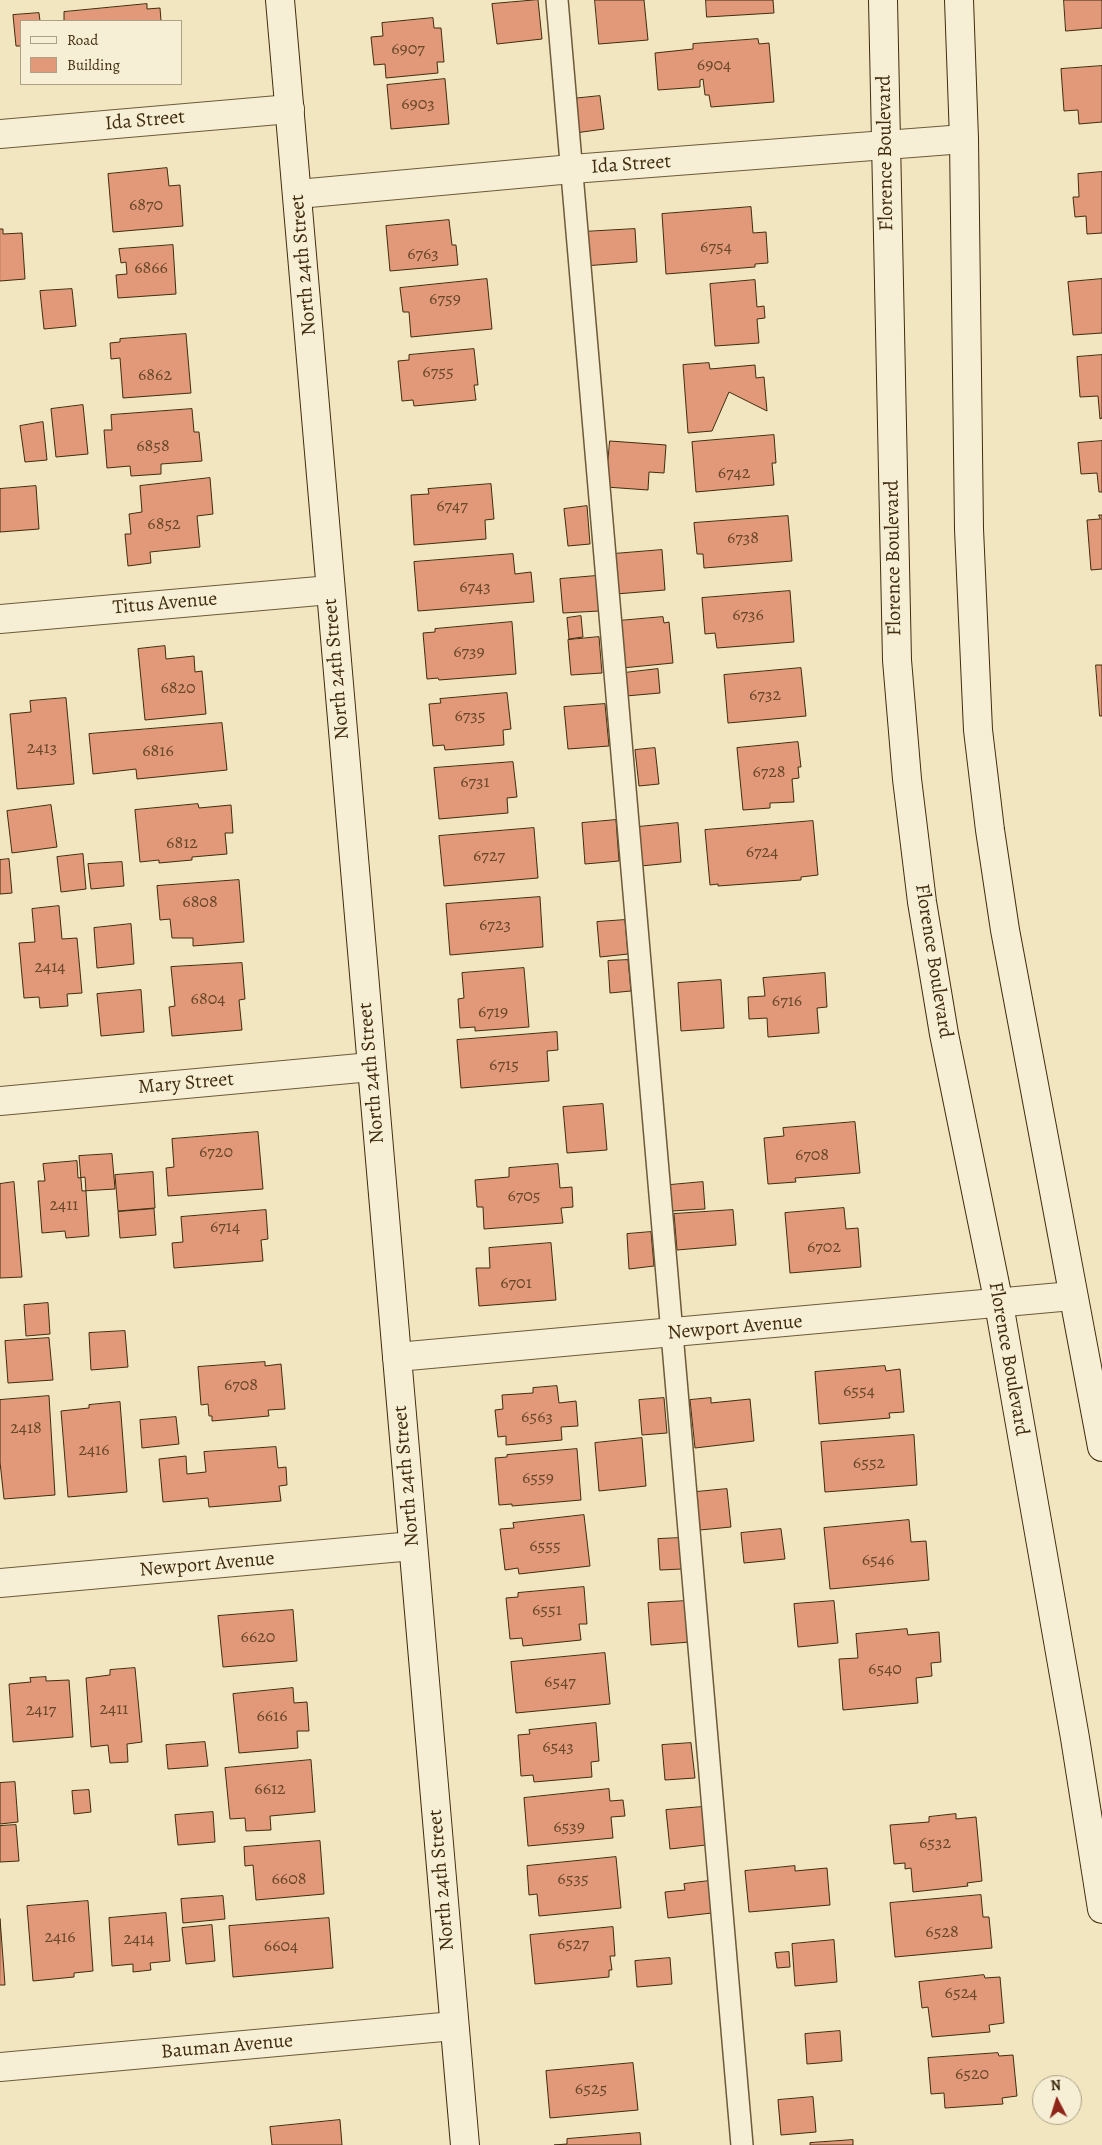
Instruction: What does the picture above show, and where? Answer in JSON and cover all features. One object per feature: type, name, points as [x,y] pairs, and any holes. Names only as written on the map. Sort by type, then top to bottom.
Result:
[{"type":"street","name":"North 24th Street","points":[[280,0],[465,2145]]},
{"type":"street","name":"Florence Boulevard","points":[[883,0],[897,660],[907,779],[922,902],[944,1034],[999,1304],[1076,1738],[1102,1910]]},
{"type":"street","points":[[958,0],[964,139],[969,529],[978,730],[1005,930],[1072,1296],[1102,1447]]},
{"type":"street","name":"Ida Street","points":[[0,134],[290,108]]},
{"type":"street","name":"Ida Street","points":[[298,194],[572,169],[964,139]]},
{"type":"street","name":"Titus Avenue","points":[[0,619],[330,590]]},
{"type":"street","name":"Mary Street","points":[[0,1101],[371,1068]]},
{"type":"street","name":"Newport Avenue","points":[[397,1357],[1072,1296]]},
{"type":"street","name":"Newport Avenue","points":[[0,1583],[413,1546]]},
{"type":"street","name":"Bauman Avenue","points":[[0,2067],[454,2026]]},
{"type":"lane","points":[[557,0],[742,2145]]},
{"type":"building","points":[[538,0],[542,39],[497,44],[492,4]]},
{"type":"building","points":[[595,0],[644,0],[648,40],[599,44]]},
{"type":"building","points":[[706,0],[773,0],[774,13],[707,17]]},
{"type":"building","points":[[1064,0],[1102,0],[1102,28],[1066,31]]},
{"type":"building","points":[[147,4],[147,9],[160,8],[161,20],[64,20],[64,12]]},
{"type":"building","points":[[39,13],[40,20],[20,20],[20,46],[16,46],[13,15]]},
{"type":"building","points":[[433,18],[434,28],[441,28],[444,62],[437,62],[438,73],[386,78],[385,64],[374,65],[371,37],[383,36],[382,23]]},
{"type":"building","points":[[758,39],[759,44],[769,43],[774,102],[711,107],[709,95],[705,95],[703,79],[700,80],[700,87],[658,90],[655,53],[693,49],[693,44]]},
{"type":"building","points":[[1102,66],[1102,122],[1079,124],[1078,110],[1064,111],[1061,69]]},
{"type":"building","points":[[445,79],[449,124],[391,129],[387,85]]},
{"type":"building","points":[[600,96],[604,129],[575,133],[571,99]]},
{"type":"building","points":[[167,168],[169,186],[180,185],[183,226],[113,232],[108,174]]},
{"type":"building","points":[[1102,172],[1102,233],[1087,234],[1086,216],[1075,217],[1073,197],[1079,197],[1078,174]]},
{"type":"building","points":[[751,207],[753,233],[766,232],[768,263],[755,264],[755,267],[666,274],[662,214]]},
{"type":"building","points":[[449,220],[452,245],[456,245],[458,265],[390,271],[386,226]]},
{"type":"building","points":[[0,229],[3,229],[3,234],[22,233],[25,279],[0,281]]},
{"type":"building","points":[[635,229],[637,262],[584,266],[582,232]]},
{"type":"building","points":[[173,245],[176,294],[118,298],[116,275],[127,274],[126,262],[121,263],[119,249]]},
{"type":"building","points":[[487,279],[492,329],[411,337],[409,312],[403,312],[400,288]]},
{"type":"building","points":[[1102,279],[1102,333],[1073,335],[1068,282]]},
{"type":"building","points":[[755,280],[757,307],[764,306],[765,318],[757,319],[759,343],[715,346],[710,284]]},
{"type":"building","points":[[72,289],[76,326],[44,329],[40,291]]},
{"type":"building","points":[[186,334],[191,393],[123,398],[120,358],[111,359],[110,343],[120,342],[120,339]]},
{"type":"building","points":[[474,349],[478,385],[474,385],[476,400],[414,406],[413,400],[402,401],[398,361],[409,360],[409,355]]},
{"type":"building","points":[[1102,355],[1102,418],[1100,419],[1098,396],[1080,397],[1077,357]]},
{"type":"building","points":[[709,363],[710,369],[755,365],[756,378],[764,377],[767,411],[729,392],[712,431],[688,433],[683,365]]},
{"type":"building","points":[[83,405],[88,454],[56,457],[51,409]]},
{"type":"building","points":[[192,409],[194,432],[199,432],[202,461],[161,464],[161,474],[131,476],[130,466],[107,468],[104,430],[112,430],[111,415]]},
{"type":"building","points":[[43,422],[47,460],[25,462],[20,426]]},
{"type":"building","points":[[774,435],[776,463],[772,463],[774,485],[696,492],[692,442]]},
{"type":"building","points":[[610,441],[666,445],[664,473],[649,472],[648,490],[606,487]]},
{"type":"building","points":[[1102,441],[1102,492],[1099,492],[1097,473],[1081,474],[1078,443]]},
{"type":"building","points":[[210,478],[213,514],[197,516],[200,547],[150,552],[151,563],[128,566],[125,534],[131,534],[129,514],[142,512],[140,486]]},
{"type":"building","points":[[491,484],[494,519],[485,520],[486,539],[414,545],[411,495],[429,494],[428,489]]},
{"type":"building","points":[[36,486],[39,529],[0,532],[0,489]]},
{"type":"building","points":[[587,506],[590,544],[568,546],[564,509]]},
{"type":"building","points":[[1099,515],[1102,515],[1102,569],[1091,570],[1087,520],[1100,519]]},
{"type":"building","points":[[788,516],[792,561],[704,568],[703,554],[697,554],[694,523]]},
{"type":"building","points":[[662,550],[665,590],[616,594],[613,554]]},
{"type":"building","points":[[513,554],[515,574],[531,572],[534,602],[418,611],[414,562]]},
{"type":"building","points":[[596,576],[599,611],[563,613],[560,579]]},
{"type":"building","points":[[790,591],[794,642],[717,648],[715,633],[705,634],[702,598]]},
{"type":"building","points":[[581,616],[583,637],[569,639],[567,618]]},
{"type":"building","points":[[663,617],[664,623],[669,622],[673,663],[622,668],[618,621]]},
{"type":"building","points":[[512,622],[516,674],[439,680],[438,678],[427,679],[423,633],[435,632],[435,629]]},
{"type":"building","points":[[599,637],[602,673],[571,675],[568,640]]},
{"type":"building","points":[[165,646],[166,659],[194,656],[195,672],[202,671],[206,714],[145,720],[138,649]]},
{"type":"building","points":[[1096,665],[1102,665],[1102,716],[1100,716]]},
{"type":"building","points":[[801,668],[806,716],[728,723],[724,675]]},
{"type":"building","points":[[658,669],[660,693],[626,696],[624,673]]},
{"type":"building","points":[[507,693],[511,729],[503,730],[504,745],[445,750],[444,745],[433,746],[429,704],[441,703],[440,699]]},
{"type":"building","points":[[66,698],[74,784],[17,789],[10,714],[31,712],[30,701]]},
{"type":"building","points":[[605,704],[609,746],[568,749],[564,707]]},
{"type":"building","points":[[222,723],[227,770],[137,779],[136,769],[93,774],[89,734]]},
{"type":"building","points":[[798,742],[801,767],[798,767],[799,778],[792,779],[794,802],[770,803],[770,808],[743,810],[737,748]]},
{"type":"building","points":[[655,748],[659,784],[639,786],[635,750]]},
{"type":"building","points":[[513,762],[517,797],[507,798],[508,813],[439,819],[434,768]]},
{"type":"building","points":[[198,804],[199,808],[231,805],[233,833],[225,833],[227,854],[192,857],[192,860],[159,863],[159,860],[140,862],[135,810]]},
{"type":"building","points":[[51,805],[57,847],[12,853],[7,811]]},
{"type":"building","points":[[616,820],[619,861],[585,864],[582,823]]},
{"type":"building","points":[[813,821],[818,875],[801,877],[801,880],[710,885],[705,830]]},
{"type":"building","points":[[678,823],[681,862],[641,866],[638,827]]},
{"type":"building","points":[[534,828],[538,878],[444,886],[439,836]]},
{"type":"building","points":[[83,854],[86,889],[61,892],[57,857]]},
{"type":"building","points":[[9,859],[12,893],[0,894],[0,860]]},
{"type":"building","points":[[122,862],[124,886],[91,889],[88,864]]},
{"type":"building","points":[[239,880],[244,942],[193,946],[193,938],[172,938],[170,919],[160,920],[157,886]]},
{"type":"building","points":[[540,897],[543,947],[450,955],[446,904]]},
{"type":"building","points":[[59,906],[62,939],[77,938],[82,993],[67,994],[68,1006],[40,1008],[39,997],[24,998],[19,943],[35,942],[32,909]]},
{"type":"building","points":[[625,920],[628,954],[600,957],[597,922]]},
{"type":"building","points":[[131,924],[134,964],[97,968],[94,928]]},
{"type":"building","points":[[628,960],[631,991],[610,993],[608,961]]},
{"type":"building","points":[[242,963],[245,999],[239,1000],[242,1030],[172,1036],[169,1007],[175,1006],[171,967]]},
{"type":"building","points":[[524,968],[529,1027],[475,1031],[475,1027],[460,1028],[458,999],[464,998],[462,973]]},
{"type":"building","points":[[825,973],[827,1007],[817,1008],[819,1033],[768,1037],[767,1018],[749,1019],[748,997],[765,996],[763,978]]},
{"type":"building","points":[[721,980],[724,1028],[681,1031],[678,983]]},
{"type":"building","points":[[141,990],[144,1032],[101,1036],[97,994]]},
{"type":"building","points":[[557,1032],[558,1050],[547,1051],[549,1081],[461,1088],[457,1040]]},
{"type":"building","points":[[603,1104],[607,1150],[567,1153],[563,1107]]},
{"type":"building","points":[[855,1122],[860,1173],[795,1178],[796,1182],[768,1184],[764,1138],[784,1136],[783,1128]]},
{"type":"building","points":[[258,1132],[263,1189],[168,1196],[166,1168],[174,1167],[172,1139]]},
{"type":"building","points":[[112,1154],[115,1189],[82,1191],[79,1156]]},
{"type":"building","points":[[77,1161],[78,1178],[85,1177],[89,1236],[66,1238],[65,1231],[42,1233],[38,1181],[45,1181],[43,1164]]},
{"type":"building","points":[[558,1164],[560,1188],[572,1187],[573,1207],[561,1208],[563,1223],[484,1229],[483,1207],[477,1207],[475,1180],[509,1177],[509,1168]]},
{"type":"building","points":[[153,1172],[155,1208],[118,1211],[115,1175]]},
{"type":"building","points":[[14,1182],[22,1277],[0,1278],[0,1184]]},
{"type":"building","points":[[703,1182],[705,1209],[672,1211],[670,1185]]},
{"type":"building","points":[[844,1208],[846,1229],[858,1228],[861,1267],[790,1273],[785,1213]]},
{"type":"building","points":[[154,1209],[156,1235],[120,1238],[118,1212]]},
{"type":"building","points":[[266,1210],[268,1239],[261,1240],[263,1261],[174,1268],[172,1243],[183,1242],[181,1217]]},
{"type":"building","points":[[733,1210],[736,1245],[677,1250],[674,1214]]},
{"type":"building","points":[[651,1232],[654,1266],[629,1269],[627,1234]]},
{"type":"building","points":[[551,1243],[556,1300],[479,1306],[476,1268],[490,1268],[489,1248]]},
{"type":"building","points":[[48,1303],[50,1334],[26,1336],[24,1305]]},
{"type":"building","points":[[125,1331],[128,1367],[91,1370],[89,1333]]},
{"type":"building","points":[[49,1338],[53,1380],[8,1383],[5,1341]]},
{"type":"building","points":[[265,1362],[265,1366],[281,1364],[285,1409],[268,1410],[269,1416],[212,1421],[212,1416],[209,1416],[208,1404],[201,1405],[198,1367]]},
{"type":"building","points":[[885,1366],[886,1371],[900,1369],[904,1412],[889,1413],[890,1418],[819,1424],[815,1372]]},
{"type":"building","points":[[557,1386],[559,1403],[576,1401],[578,1426],[561,1427],[562,1440],[506,1445],[506,1436],[498,1437],[495,1410],[503,1409],[502,1395],[533,1393],[533,1388]]},
{"type":"building","points":[[49,1396],[55,1495],[4,1499],[0,1462],[0,1400]]},
{"type":"building","points":[[664,1398],[667,1433],[642,1435],[639,1400]]},
{"type":"building","points":[[711,1398],[711,1403],[750,1399],[754,1441],[695,1448],[690,1400]]},
{"type":"building","points":[[120,1402],[127,1492],[68,1497],[61,1411],[89,1408],[89,1405]]},
{"type":"building","points":[[176,1417],[179,1444],[142,1448],[140,1420]]},
{"type":"building","points":[[914,1435],[917,1485],[825,1492],[821,1442]]},
{"type":"building","points":[[642,1438],[646,1486],[599,1491],[595,1443]]},
{"type":"building","points":[[276,1447],[278,1468],[286,1467],[287,1485],[279,1486],[281,1501],[209,1507],[208,1498],[163,1502],[159,1459],[186,1456],[187,1474],[206,1472],[204,1452]]},
{"type":"building","points":[[577,1449],[581,1500],[512,1506],[512,1504],[499,1505],[495,1458],[507,1457],[507,1455]]},
{"type":"building","points":[[727,1489],[731,1527],[700,1530],[696,1492]]},
{"type":"building","points":[[584,1515],[590,1566],[519,1574],[518,1568],[505,1570],[500,1529],[514,1528],[513,1523]]},
{"type":"building","points":[[909,1520],[911,1542],[926,1541],[929,1580],[830,1589],[824,1528]]},
{"type":"building","points":[[781,1529],[785,1559],[744,1563],[741,1533]]},
{"type":"building","points":[[680,1538],[682,1569],[660,1570],[658,1539]]},
{"type":"building","points":[[584,1587],[587,1624],[579,1624],[581,1640],[523,1646],[522,1638],[510,1639],[506,1598],[518,1597],[518,1593]]},
{"type":"building","points":[[687,1601],[690,1642],[651,1645],[648,1603]]},
{"type":"building","points":[[834,1601],[838,1643],[798,1647],[794,1604]]},
{"type":"building","points":[[293,1610],[297,1661],[223,1667],[218,1616]]},
{"type":"building","points":[[907,1629],[908,1635],[939,1632],[941,1662],[931,1663],[932,1676],[916,1678],[918,1703],[843,1710],[839,1659],[858,1658],[856,1634]]},
{"type":"building","points":[[605,1653],[610,1704],[516,1713],[511,1662]]},
{"type":"building","points":[[135,1668],[142,1742],[127,1744],[128,1762],[110,1763],[108,1745],[91,1747],[86,1678],[110,1675],[110,1670]]},
{"type":"building","points":[[46,1677],[46,1681],[69,1680],[73,1737],[13,1742],[9,1684],[31,1682],[30,1678]]},
{"type":"building","points":[[293,1688],[294,1703],[307,1702],[309,1731],[297,1731],[298,1748],[239,1753],[233,1694]]},
{"type":"building","points":[[596,1723],[599,1761],[591,1762],[592,1777],[534,1782],[533,1775],[521,1776],[518,1735],[530,1734],[529,1730]]},
{"type":"building","points":[[205,1742],[208,1766],[168,1769],[166,1745]]},
{"type":"building","points":[[691,1743],[695,1778],[665,1780],[662,1745]]},
{"type":"building","points":[[311,1760],[315,1812],[270,1816],[271,1830],[246,1831],[245,1818],[230,1819],[225,1768]]},
{"type":"building","points":[[15,1782],[18,1822],[0,1824],[0,1783]]},
{"type":"building","points":[[609,1789],[610,1801],[623,1800],[625,1816],[611,1817],[613,1838],[528,1846],[524,1798]]},
{"type":"building","points":[[89,1790],[91,1812],[74,1814],[72,1791]]},
{"type":"building","points":[[702,1807],[706,1845],[670,1849],[666,1810]]},
{"type":"building","points":[[213,1812],[215,1842],[178,1845],[175,1815]]},
{"type":"building","points":[[956,1814],[956,1819],[976,1817],[982,1881],[967,1883],[968,1886],[913,1892],[911,1868],[905,1869],[905,1863],[894,1864],[890,1825],[929,1822],[929,1817]]},
{"type":"building","points":[[16,1825],[19,1861],[0,1862],[0,1826]]},
{"type":"building","points":[[320,1841],[324,1894],[256,1900],[253,1865],[245,1866],[244,1847]]},
{"type":"building","points":[[616,1857],[621,1908],[539,1916],[537,1894],[529,1895],[527,1866]]},
{"type":"building","points":[[795,1866],[795,1871],[827,1868],[830,1905],[749,1912],[745,1871]]},
{"type":"building","points":[[709,1881],[712,1913],[668,1918],[665,1892],[685,1890],[684,1884]]},
{"type":"building","points":[[981,1895],[983,1917],[989,1917],[992,1948],[895,1957],[890,1903]]},
{"type":"building","points":[[223,1896],[225,1919],[183,1923],[181,1899]]},
{"type":"building","points":[[88,1901],[93,1971],[74,1973],[74,1977],[33,1981],[27,1906]]},
{"type":"building","points":[[166,1913],[170,1961],[150,1963],[151,1970],[133,1972],[133,1964],[112,1966],[109,1918]]},
{"type":"building","points":[[329,1918],[333,1968],[233,1977],[229,1926]]},
{"type":"building","points":[[0,1919],[5,1985],[0,1985]]},
{"type":"building","points":[[212,1925],[215,1961],[186,1964],[182,1928]]},
{"type":"building","points":[[613,1927],[615,1956],[610,1956],[612,1970],[609,1970],[609,1977],[535,1984],[530,1935]]},
{"type":"building","points":[[834,1940],[837,1982],[795,1986],[792,1944]]},
{"type":"building","points":[[789,1952],[790,1967],[777,1968],[775,1953]]},
{"type":"building","points":[[670,1958],[672,1984],[637,1987],[635,1961]]},
{"type":"building","points":[[984,1975],[985,1978],[1000,1977],[1004,2023],[989,2025],[990,2032],[932,2037],[928,2007],[922,2008],[919,1982]]},
{"type":"building","points":[[840,2031],[842,2061],[807,2064],[805,2034]]},
{"type":"building","points":[[998,2053],[999,2056],[1013,2055],[1017,2096],[1002,2098],[1003,2104],[945,2108],[944,2093],[931,2094],[928,2058]]},
{"type":"building","points":[[633,2063],[638,2110],[550,2118],[546,2071]]},
{"type":"building","points":[[813,2097],[816,2132],[781,2135],[778,2100]]},
{"type":"building","points":[[340,2120],[342,2145],[272,2145],[270,2127]]},
{"type":"building","points":[[640,2133],[641,2145],[554,2145],[567,2144],[567,2139]]},
{"type":"building","points":[[853,2140],[853,2145],[810,2145],[810,2143]]}]
